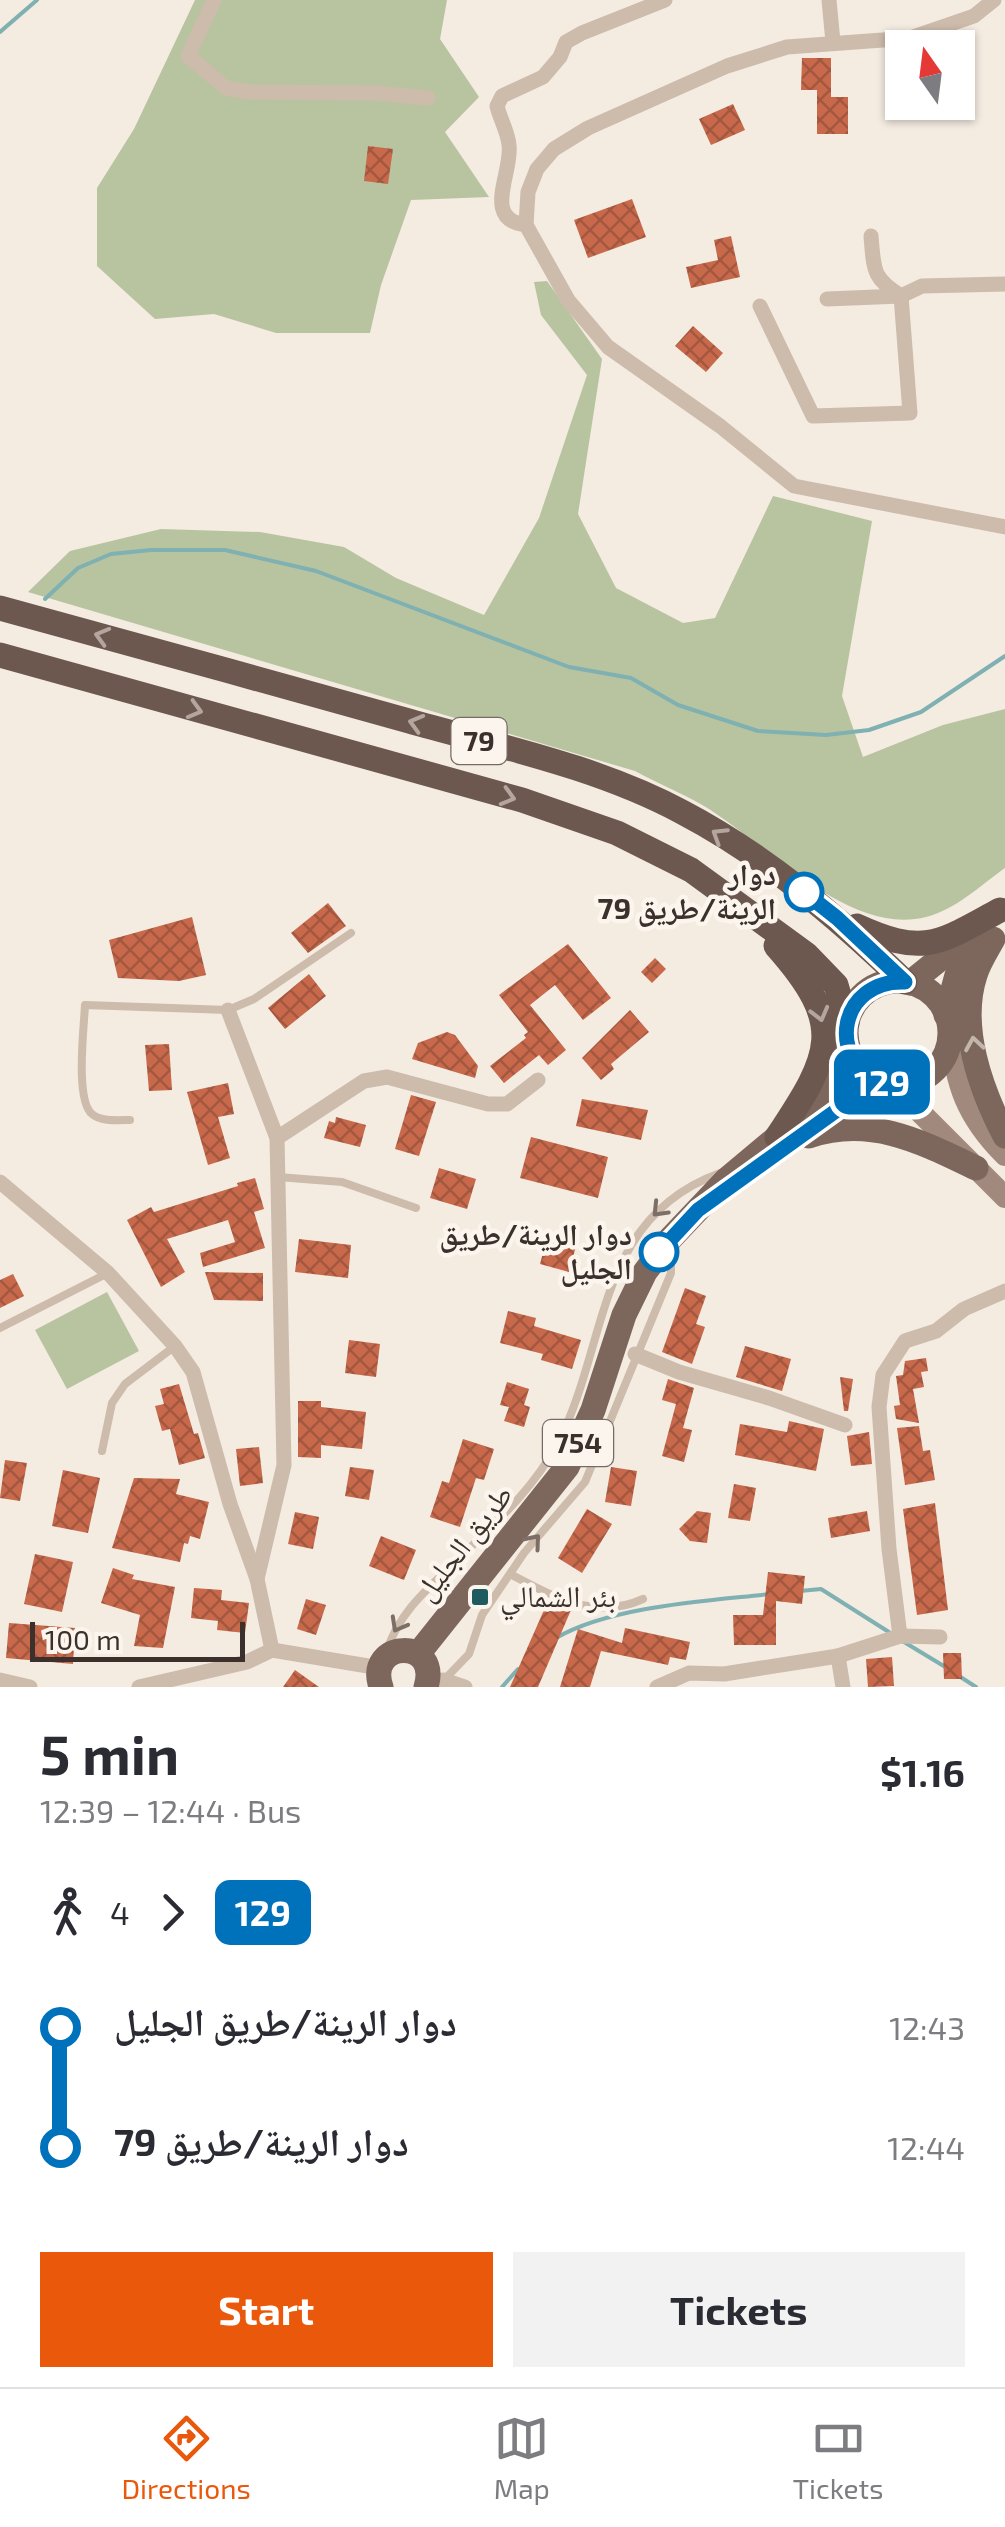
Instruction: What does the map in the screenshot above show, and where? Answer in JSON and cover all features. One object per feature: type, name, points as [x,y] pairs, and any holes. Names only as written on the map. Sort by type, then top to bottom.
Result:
[{"type":"highway","name":"79","points":[[0,608],[596,774],[683,812],[760,860],[837,918],[907,982]]},
{"type":"highway","name":"79","points":[[0,655],[581,818],[691,870],[806,954],[829,975],[841,995],[847,1033]]},
{"type":"highway","points":[[743,908],[802,975],[823,1020],[824,1038],[817,1073],[786,1140]]},
{"type":"highway","points":[[837,918],[883,938],[927,945],[1001,926]]},
{"type":"main road","name":"754","points":[[698,1210],[786,1140],[831,1088],[855,1004],[869,990],[886,982],[907,982],[1001,926]]},
{"type":"main road","name":"754","points":[[698,1210],[743,1164],[865,1090],[916,1081],[934,1069],[944,1056],[952,986],[963,965],[1001,926]]},
{"type":"main road","points":[[1001,926],[974,976],[970,1013],[982,1081],[1005,1136]]},
{"type":"main road","points":[[907,982],[930,992],[948,1023],[954,1073],[965,1101],[978,1124],[1005,1154]]},
{"type":"main road","points":[[847,1033],[858,1066],[869,1076],[889,1084],[1005,1197]]},
{"type":"main road","points":[[786,1140],[830,1130],[870,1127],[911,1138],[976,1168]]},
{"type":"main road","name":"طريق الجليل","points":[[418,1654],[567,1467],[593,1410],[624,1315],[645,1272],[698,1210]]},
{"type":"main road","points":[[382,1671],[400,1650],[418,1654],[433,1683]]},
{"type":"street","points":[[214,0],[188,56],[226,88],[280,94],[376,93],[428,98]]},
{"type":"street","points":[[526,225],[510,220],[500,200],[509,145],[498,102],[502,96],[543,77],[560,58],[566,42],[582,32],[665,0]]},
{"type":"street","points":[[828,0],[833,42]]},
{"type":"street","points":[[994,0],[974,16],[910,38],[787,47],[726,66],[588,128],[554,149],[537,169],[528,192],[526,225],[568,300],[608,347],[720,426],[794,486],[1005,527]]},
{"type":"street","points":[[872,236],[873,266],[880,283],[901,296]]},
{"type":"street","points":[[827,299],[901,296],[922,286],[1005,284]]},
{"type":"street","points":[[760,306],[813,416],[910,413],[901,296]]},
{"type":"street","points":[[228,1010],[277,1138],[284,1465],[257,1579]]},
{"type":"street","points":[[277,1138],[374,1077],[488,1104],[507,1104],[538,1080]]},
{"type":"street","points":[[0,1182],[108,1273],[175,1346],[193,1372],[230,1504],[257,1579],[272,1650]]},
{"type":"street","points":[[900,1636],[878,1407],[883,1375],[905,1341],[936,1331],[964,1309],[1005,1291]]},
{"type":"street","points":[[635,1354],[845,1425]]},
{"type":"street","points":[[657,1687],[689,1673],[724,1674],[838,1656],[900,1636],[940,1637]]},
{"type":"street","points":[[139,1687],[169,1684],[248,1662],[272,1650],[382,1671]]},
{"type":"street","points":[[838,1656],[843,1687]]},
{"type":"street","points":[[0,1680],[30,1687]]},
{"type":"street","points":[[433,1683],[464,1687]]},
{"type":"lane","points":[[130,1120],[104,1120],[92,1114],[86,1104],[85,1005],[228,1010],[254,999],[351,933]]},
{"type":"lane","points":[[382,1671],[392,1634],[408,1608],[522,1497],[558,1444],[614,1274],[644,1226],[671,1197],[703,1179],[743,1164]]},
{"type":"lane","points":[[278,1177],[342,1182],[416,1208]]},
{"type":"lane","points":[[433,1683],[469,1654],[482,1615],[585,1482],[671,1273],[670,1239]]},
{"type":"lane","points":[[0,1328],[108,1273]]},
{"type":"lane","points":[[102,1451],[112,1403],[126,1384],[175,1346]]},
{"type":"lane","points":[[510,1574],[577,1605],[611,1608],[643,1599]]},
{"type":"green space","points":[[195,0],[447,0],[440,39],[479,97],[445,132],[489,197],[411,200],[381,285],[370,333],[276,333],[214,314],[155,319],[97,266],[97,188],[134,129]]},
{"type":"green space","points":[[547,281],[602,359],[578,514],[616,588],[683,623],[715,618],[773,496],[872,521],[842,696],[863,757],[943,725],[1005,709],[1005,868],[967,896],[926,917],[897,919],[867,913],[809,883],[704,806],[635,771],[28,592],[70,551],[161,529],[260,532],[344,547],[396,578],[484,615],[539,518],[587,375],[541,315],[534,282]]},
{"type":"green space","points":[[107,1292],[139,1351],[67,1389],[35,1330]]},
{"type":"building","points":[[802,58],[831,58],[831,97],[848,97],[848,134],[817,134],[817,90],[801,90]]},
{"type":"building","points":[[733,104],[745,130],[711,145],[699,119]]},
{"type":"building","points":[[368,146],[393,149],[388,184],[364,181]]},
{"type":"building","points":[[632,199],[646,237],[588,258],[574,220]]},
{"type":"building","points":[[731,236],[740,277],[691,288],[686,267],[718,260],[714,240]]},
{"type":"building","points":[[693,326],[723,353],[706,372],[675,346]]},
{"type":"building","points":[[328,903],[346,926],[308,953],[291,933]]},
{"type":"building","points":[[192,917],[206,975],[179,981],[118,978],[109,940]]},
{"type":"building","points":[[568,944],[611,998],[583,1020],[555,985],[530,1005],[566,1050],[548,1065],[539,1055],[504,1083],[490,1066],[526,1038],[528,1032],[499,995]]},
{"type":"building","points":[[655,958],[666,969],[652,983],[641,972]]},
{"type":"building","points":[[309,974],[326,996],[285,1029],[268,1008]]},
{"type":"building","points":[[630,1010],[649,1032],[611,1064],[614,1069],[601,1080],[582,1058]]},
{"type":"building","points":[[447,1032],[455,1035],[478,1066],[475,1078],[412,1059],[418,1043]]},
{"type":"building","points":[[169,1044],[172,1090],[149,1091],[145,1045]]},
{"type":"building","points":[[228,1083],[234,1114],[218,1117],[230,1158],[208,1165],[187,1092]]},
{"type":"building","points":[[411,1095],[436,1102],[419,1156],[395,1149]]},
{"type":"building","points":[[582,1099],[648,1110],[641,1140],[576,1126]]},
{"type":"building","points":[[336,1117],[366,1125],[360,1147],[324,1138],[329,1121],[335,1123]]},
{"type":"building","points":[[531,1137],[608,1157],[598,1198],[520,1178]]},
{"type":"building","points":[[439,1168],[476,1179],[467,1209],[430,1198]]},
{"type":"building","points":[[255,1178],[264,1209],[254,1212],[265,1248],[203,1267],[200,1253],[235,1242],[228,1220],[167,1239],[185,1272],[161,1287],[127,1220],[151,1207],[154,1212]]},
{"type":"building","points":[[547,1238],[576,1246],[569,1272],[540,1264]]},
{"type":"building","points":[[299,1239],[351,1245],[348,1278],[295,1272]]},
{"type":"building","points":[[205,1272],[263,1273],[263,1301],[214,1300]]},
{"type":"building","points":[[13,1274],[24,1296],[0,1308],[0,1280]]},
{"type":"building","points":[[685,1288],[706,1296],[696,1324],[705,1327],[692,1364],[662,1352]]},
{"type":"building","points":[[508,1311],[536,1318],[534,1326],[581,1340],[572,1369],[541,1360],[543,1354],[500,1343]]},
{"type":"building","points":[[349,1340],[380,1344],[376,1377],[345,1373]]},
{"type":"building","points":[[745,1346],[791,1359],[782,1391],[736,1377]]},
{"type":"building","points":[[926,1358],[928,1371],[921,1372],[924,1387],[913,1389],[919,1423],[896,1419],[894,1406],[900,1405],[896,1376],[903,1375],[905,1361]]},
{"type":"building","points":[[840,1377],[853,1379],[848,1411],[844,1411]]},
{"type":"building","points":[[668,1379],[694,1388],[683,1428],[692,1430],[684,1462],[662,1456],[676,1404],[662,1400]]},
{"type":"building","points":[[507,1382],[529,1389],[524,1405],[530,1407],[524,1427],[504,1421],[509,1407],[500,1405]]},
{"type":"building","points":[[179,1384],[205,1458],[179,1465],[170,1429],[162,1431],[155,1406],[164,1404],[160,1389]]},
{"type":"building","points":[[298,1401],[321,1401],[321,1407],[366,1412],[362,1449],[321,1445],[321,1458],[298,1457]]},
{"type":"building","points":[[789,1421],[824,1429],[816,1471],[735,1455],[740,1424],[787,1432]]},
{"type":"building","points":[[919,1426],[923,1451],[930,1450],[935,1480],[905,1485],[897,1428]]},
{"type":"building","points":[[869,1432],[872,1464],[851,1466],[847,1436]]},
{"type":"building","points":[[463,1439],[494,1449],[484,1480],[476,1478],[460,1527],[430,1517],[442,1481],[449,1483]]},
{"type":"building","points":[[259,1447],[263,1483],[240,1486],[236,1449]]},
{"type":"building","points":[[5,1460],[27,1463],[20,1501],[0,1498]]},
{"type":"building","points":[[350,1467],[374,1470],[369,1500],[345,1496]]},
{"type":"building","points":[[611,1467],[637,1471],[631,1506],[605,1502]]},
{"type":"building","points":[[63,1470],[100,1478],[88,1533],[52,1526]]},
{"type":"building","points":[[134,1478],[180,1479],[176,1494],[209,1502],[200,1539],[190,1536],[188,1544],[184,1543],[180,1562],[112,1548]]},
{"type":"building","points":[[734,1484],[756,1488],[750,1521],[728,1518]]},
{"type":"building","points":[[935,1503],[948,1610],[917,1615],[903,1509]]},
{"type":"building","points":[[587,1509],[612,1524],[582,1573],[558,1558]]},
{"type":"building","points":[[697,1511],[711,1513],[707,1543],[690,1541],[679,1529]]},
{"type":"building","points":[[867,1511],[870,1531],[831,1538],[828,1518]]},
{"type":"building","points":[[295,1512],[319,1517],[313,1549],[288,1544]]},
{"type":"building","points":[[381,1536],[416,1550],[404,1580],[369,1566]]},
{"type":"building","points":[[35,1554],[73,1562],[62,1612],[24,1604]]},
{"type":"building","points":[[113,1568],[134,1575],[132,1579],[175,1587],[163,1648],[134,1646],[140,1615],[101,1603]]},
{"type":"building","points":[[768,1572],[805,1576],[802,1604],[776,1601],[776,1645],[734,1645],[733,1615],[763,1615]]},
{"type":"building","points":[[194,1588],[222,1590],[221,1600],[249,1603],[245,1633],[217,1630],[218,1621],[191,1618]]},
{"type":"building","points":[[306,1599],[326,1605],[316,1635],[297,1629]]},
{"type":"building","points":[[548,1601],[571,1610],[538,1687],[510,1687]]},
{"type":"building","points":[[9,1623],[75,1628],[73,1664],[6,1658]]},
{"type":"building","points":[[625,1628],[690,1642],[686,1660],[670,1657],[668,1665],[601,1651],[590,1687],[560,1687],[578,1629],[622,1643]]},
{"type":"building","points":[[943,1653],[961,1653],[962,1679],[944,1679]]},
{"type":"building","points":[[892,1657],[894,1686],[868,1687],[866,1659]]},
{"type":"building","points":[[295,1670],[319,1687],[283,1687]]},
{"type":"waterway","points":[[0,32],[37,0]]},
{"type":"waterway","points":[[45,599],[78,568],[111,554],[225,550],[316,571],[569,667],[631,678],[678,705],[758,731],[826,735],[869,730],[921,712],[1005,656]]},
{"type":"waterway","points":[[800,1591],[821,1589],[892,1634]]},
{"type":"waterway","points":[[556,1638],[578,1627],[631,1612],[770,1594]]},
{"type":"waterway","points":[[904,1642],[947,1668]]},
{"type":"waterway","points":[[502,1687],[518,1669]]},
{"type":"waterway","points":[[959,1676],[976,1687]]},
{"type":"bus line","name":"129","points":[[659,1252],[698,1210],[865,1090],[885,1083],[869,1076],[855,1062],[847,1043],[847,1023],[855,1004],[869,990],[886,982],[905,982],[804,892]]},
{"type":"place","name":"دوار الرينة/طريق 79","points":[[804,892]]},
{"type":"place","name":"دوار الرينة/طريق الجليل","points":[[659,1252]]},
{"type":"place","name":"بئر الشمالي","points":[[480,1597]]}]
